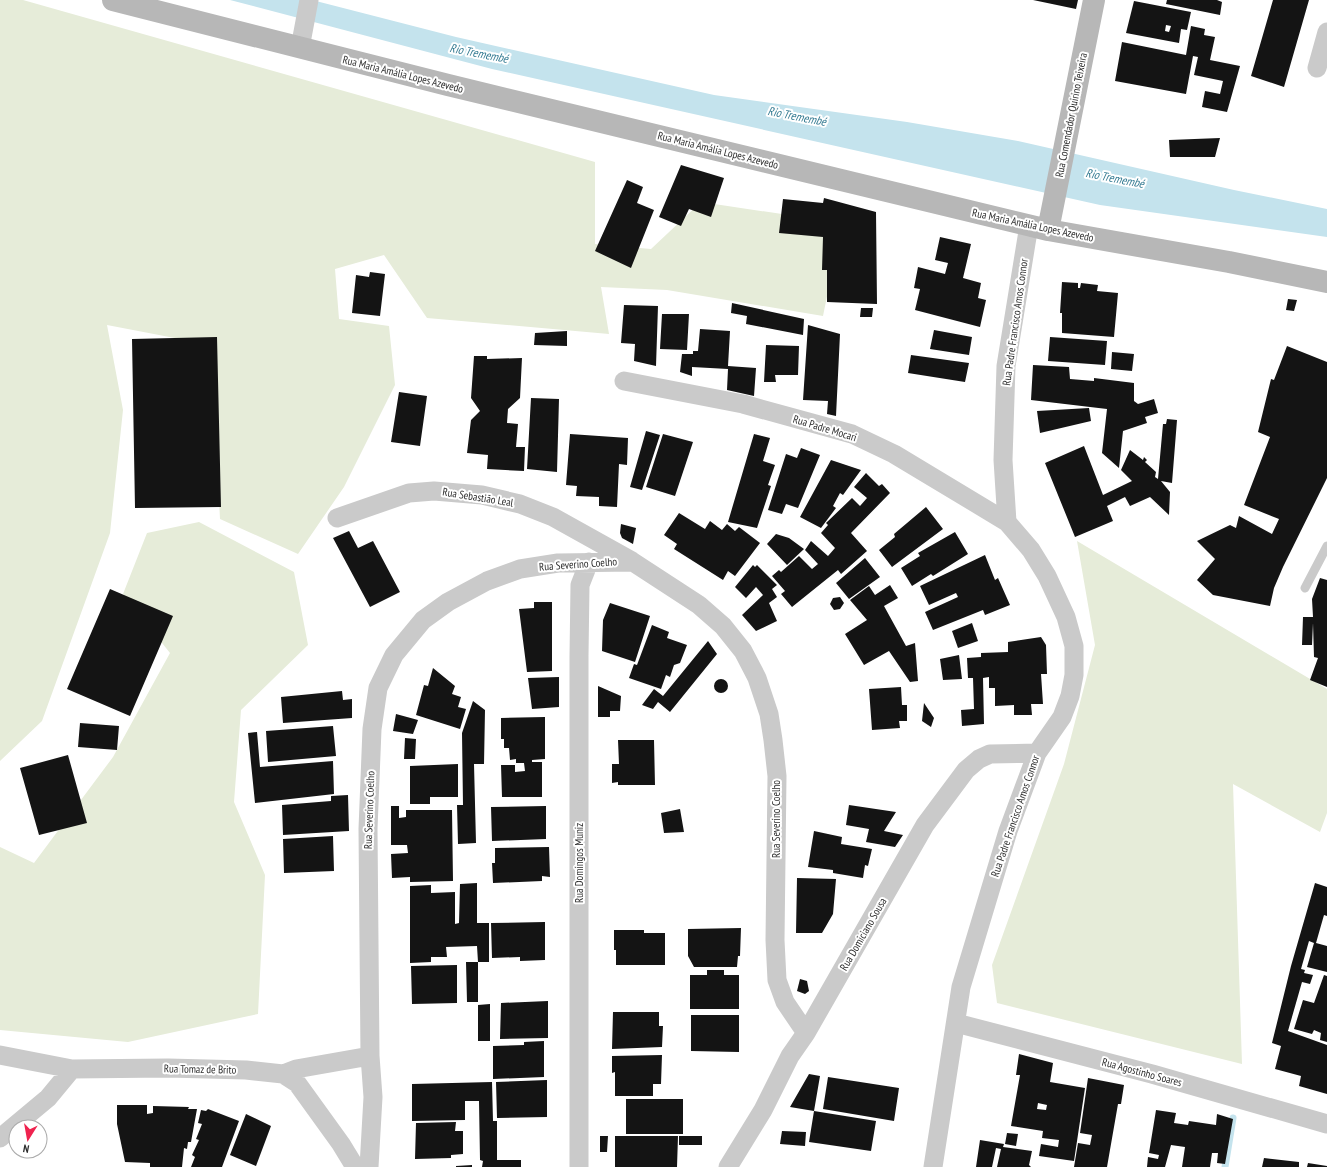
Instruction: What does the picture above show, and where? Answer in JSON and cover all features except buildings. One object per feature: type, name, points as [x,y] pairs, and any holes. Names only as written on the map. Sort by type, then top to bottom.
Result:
[{"type":"main road","name":"Rua Maria Amália Lopes Azevedo","points":[[113,0],[302,39],[1038,228],[1229,262],[1327,282]]},
{"type":"main road","name":"Rua Comendador Quirino Teixeira","points":[[1038,228],[1058,185],[1094,0]]},
{"type":"street","points":[[302,39],[309,0]]},
{"type":"street","points":[[1317,68],[1327,32]]},
{"type":"street","name":"Rua Padre Francisco Amos Connor","points":[[933,1167],[961,987],[971,951],[1008,831],[1037,753],[1062,717],[1070,696],[1074,675],[1074,646],[1066,617],[1047,576],[1031,550],[1007,522],[1002,460],[1006,366],[1038,228]]},
{"type":"street","name":"Rua Padre Mocari","points":[[624,381],[743,404],[852,434],[894,454],[1007,522]]},
{"type":"street","name":"Rua Sebastião Leal","points":[[337,518],[409,493],[434,491],[482,496],[520,504],[553,517],[633,562]]},
{"type":"street","name":"Rua Domingos Muniz","points":[[579,1167],[580,585],[589,562]]},
{"type":"street","name":"Rua Severino Coelho","points":[[369,1167],[373,1097],[370,1056],[368,829],[372,728],[378,688],[394,655],[423,620],[448,602],[487,581],[520,569],[558,563],[633,562],[699,605],[723,626],[743,651],[757,678],[769,714],[777,776],[775,940],[777,980],[785,1002],[806,1033]]},
{"type":"street","name":"Rua Domiciano Sousa","points":[[728,1167],[763,1110],[790,1056],[806,1033],[925,825],[966,770],[979,759],[990,754],[1037,753]]},
{"type":"street","name":"Rua Agostinho Soares","points":[[956,1023],[1159,1076],[1327,1124]]},
{"type":"street","name":"Rua Tomaz de Brito","points":[[0,1055],[72,1069],[246,1070],[283,1074]]},
{"type":"street","points":[[283,1074],[296,1069],[370,1056]]},
{"type":"street","points":[[0,1138],[48,1098],[72,1069]]},
{"type":"street","points":[[283,1074],[297,1083],[355,1167]]},
{"type":"lane","points":[[1305,588],[1327,546]]},
{"type":"green space","points":[[0,0],[23,0],[595,162],[595,244],[651,249],[701,202],[842,223],[823,316],[667,290],[601,287],[609,334],[427,318],[384,255],[335,269],[339,319],[389,326],[395,385],[344,487],[298,554],[220,519],[211,345],[107,325],[123,410],[110,533],[42,721],[0,761]]},
{"type":"green space","points":[[199,522],[294,572],[308,645],[241,710],[234,802],[265,875],[258,1014],[128,1042],[0,1030],[0,847],[34,863],[113,757],[170,653],[123,594],[147,533]]},
{"type":"green space","points":[[1077,541],[1327,689],[1327,813],[1320,832],[1233,784],[1242,1064],[997,1003],[992,965],[1064,764],[1095,645]]},
{"type":"water","name":"Rio Tremembé","points":[[230,0],[312,0],[456,37],[714,95],[907,122],[1018,141],[1234,190],[1327,209],[1327,237],[1100,205],[492,69]]},
{"type":"waterway","points":[[1225,1167],[1233,1118]]}]
